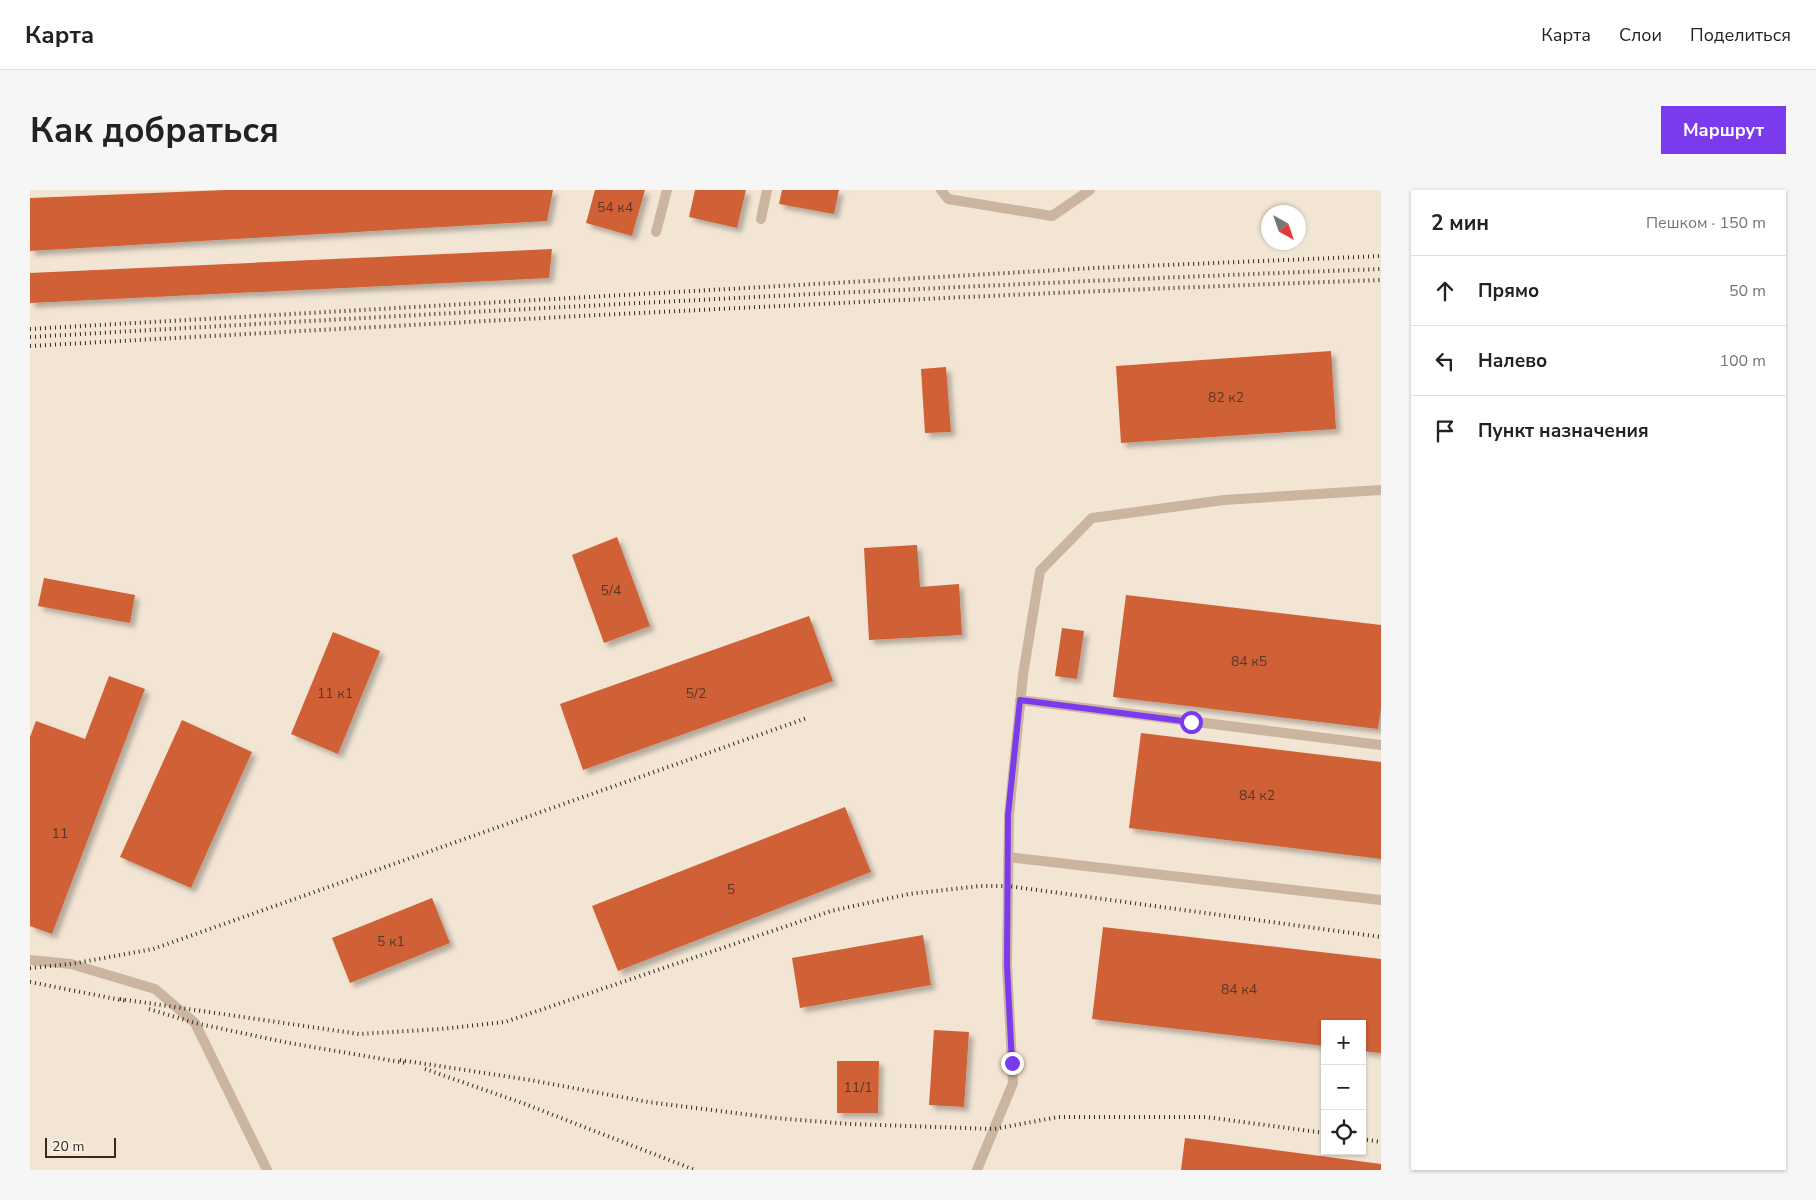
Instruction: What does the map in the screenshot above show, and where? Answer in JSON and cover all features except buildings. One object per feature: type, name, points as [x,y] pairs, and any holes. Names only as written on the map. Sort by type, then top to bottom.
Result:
[{"type":"lane","points":[[656,232],[667,190]]},
{"type":"lane","points":[[761,219],[767,190]]},
{"type":"lane","points":[[940,190],[948,199],[1052,216],[1090,190]]},
{"type":"lane","points":[[977,1170],[1013,1083],[1007,966],[1008,815],[1022,675],[1040,571],[1092,518],[1224,500],[1381,490]]},
{"type":"lane","points":[[1020,700],[1381,745]]},
{"type":"lane","points":[[1008,857],[1381,900]]},
{"type":"lane","points":[[30,960],[71,964],[155,989],[195,1023],[268,1170]]},
{"type":"railway","points":[[30,329],[1095,268],[1381,256]]},
{"type":"railway","points":[[30,337],[705,300],[1381,269]]},
{"type":"railway","points":[[30,346],[874,301],[1381,280]]},
{"type":"railway","points":[[30,968],[71,964],[153,949],[807,718]]},
{"type":"railway","points":[[120,999],[359,1034],[441,1029],[505,1022],[831,911],[909,894],[980,886],[1008,886],[1381,937]]},
{"type":"railway","points":[[30,982],[126,1001]]},
{"type":"railway","points":[[149,1009],[195,1023],[289,1043],[406,1063]]},
{"type":"railway","points":[[400,1060],[530,1080],[648,1102],[775,1118],[850,1124],[994,1129],[1058,1117],[1206,1117],[1321,1132]]},
{"type":"railway","points":[[425,1069],[525,1104],[695,1170]]},
{"type":"railway","points":[[1366,1140],[1381,1142]]},
{"type":"route","points":[[1012,1063],[1007,966],[1008,815],[1020,700],[1191,722]]}]
